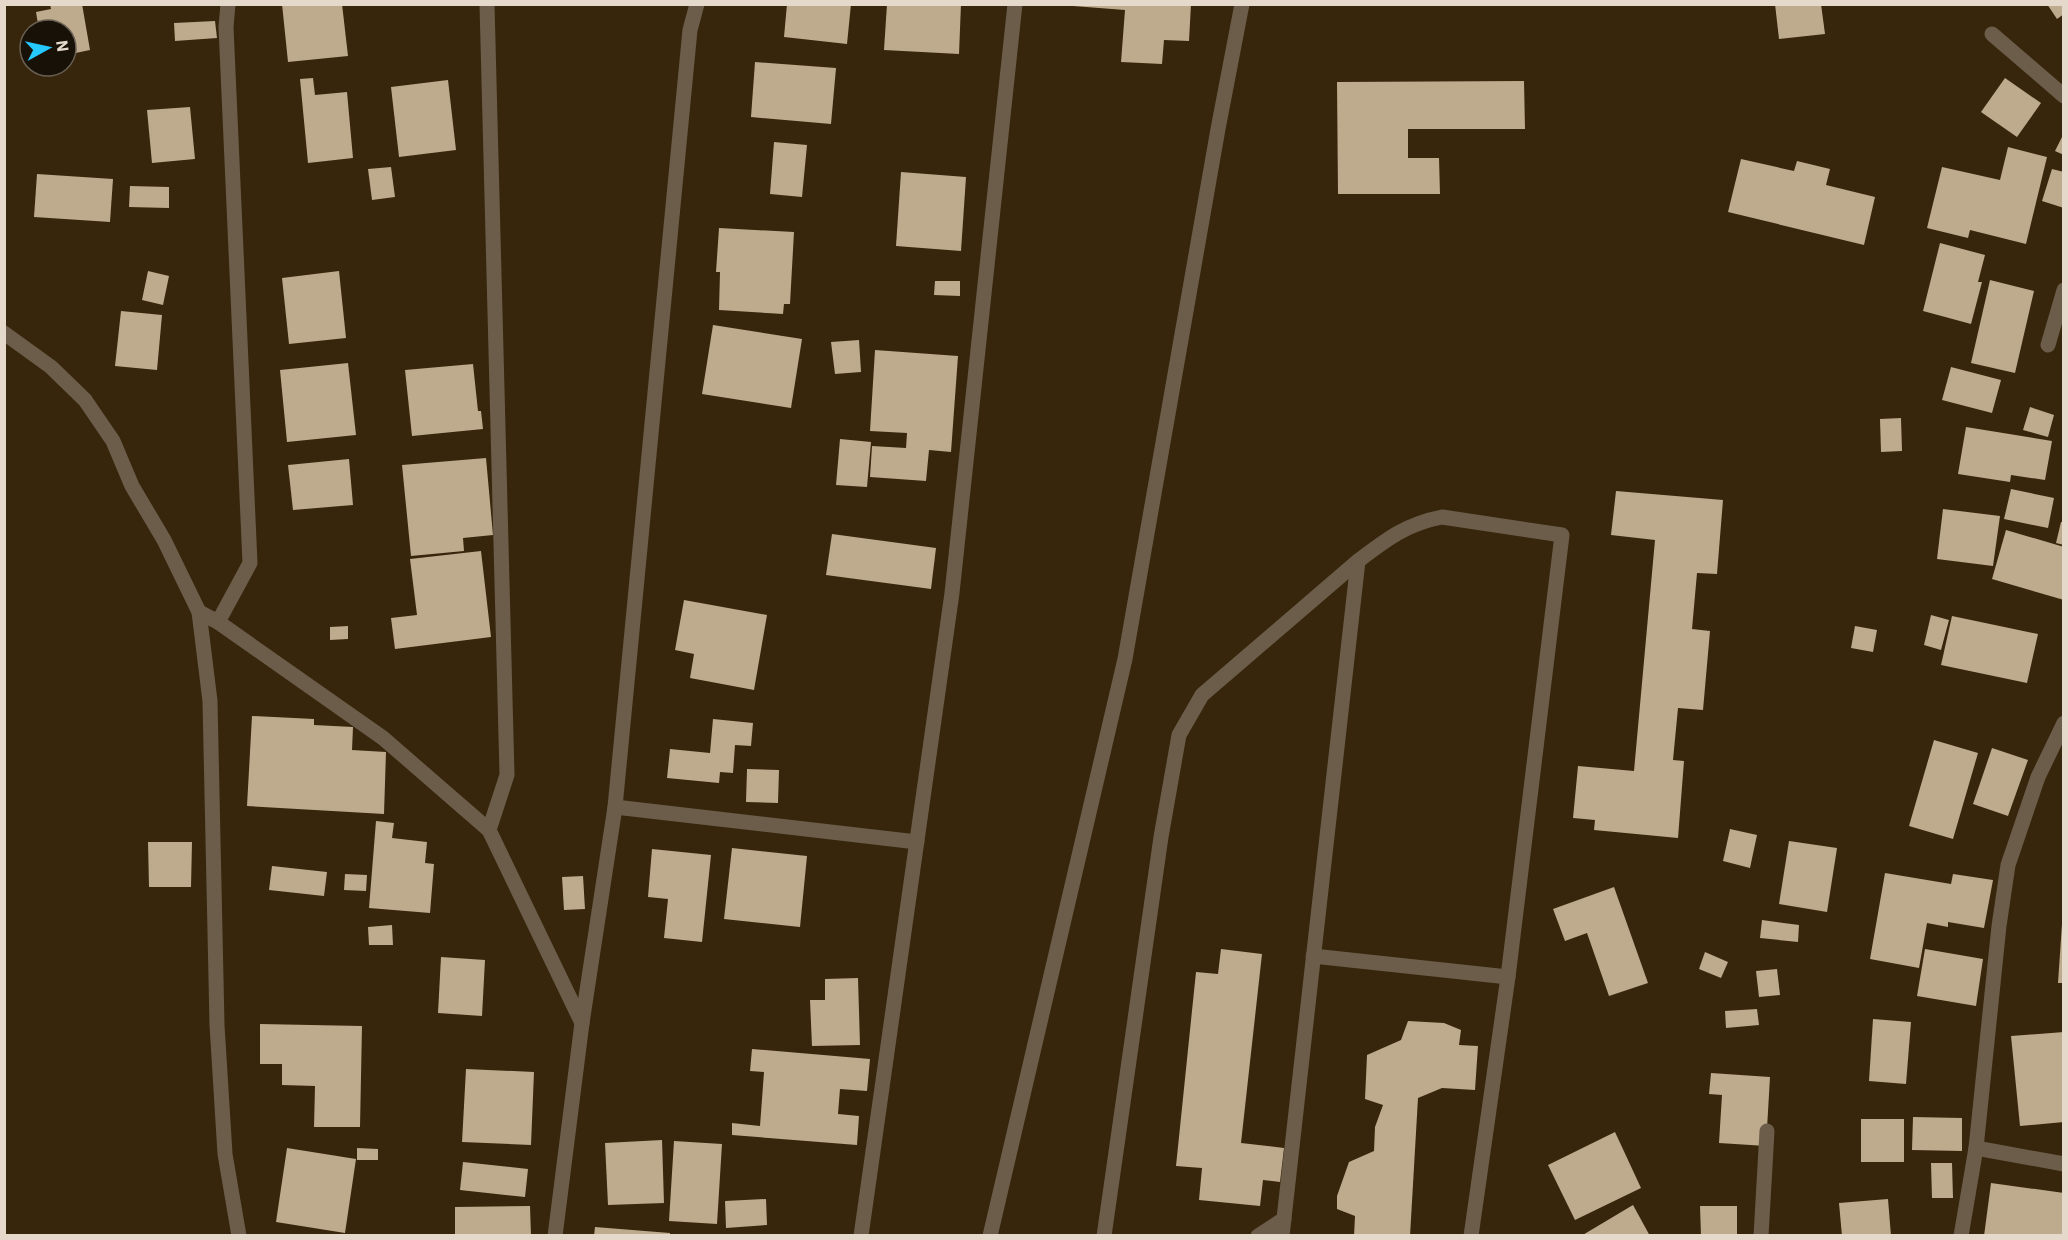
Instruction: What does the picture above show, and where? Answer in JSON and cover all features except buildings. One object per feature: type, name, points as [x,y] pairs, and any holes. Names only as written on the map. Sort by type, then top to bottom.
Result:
[{"type":"street","points":[[218,622],[249,563],[226,39],[228,4]]},
{"type":"street","points":[[487,4],[507,775],[489,830]]},
{"type":"street","points":[[555,1236],[582,1023],[615,807],[690,30],[697,4]]},
{"type":"street","points":[[861,1236],[952,593],[1015,4]]},
{"type":"street","points":[[990,1236],[1125,658],[1242,4]]},
{"type":"street","points":[[1992,34],[2064,96]]},
{"type":"street","points":[[2048,345],[2064,290]]},
{"type":"street","points":[[4,333],[51,367],[85,400],[112,441],[132,486],[164,540],[199,612],[210,701],[217,1025],[225,1154],[239,1236]]},
{"type":"street","points":[[1104,1236],[1161,837],[1179,735],[1202,695],[1358,561],[1393,534],[1424,521],[1442,517],[1562,535],[1508,977],[1471,1236]]},
{"type":"street","points":[[1282,1236],[1358,561]]},
{"type":"street","points":[[199,612],[218,622],[384,738],[489,830],[582,1023]]},
{"type":"street","points":[[1961,1236],[1976,1148],[1999,926],[2008,865],[2038,777],[2064,723]]},
{"type":"street","points":[[615,807],[917,842]]},
{"type":"street","points":[[1313,956],[1508,977]]},
{"type":"street","points":[[1761,1236],[1767,1131]]},
{"type":"street","points":[[1976,1148],[2064,1164]]},
{"type":"street","points":[[1258,1236],[1284,1219]]}]
